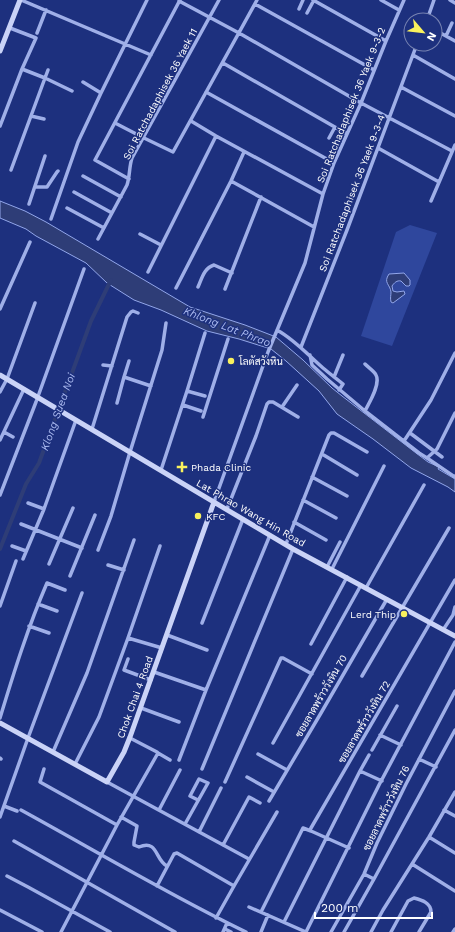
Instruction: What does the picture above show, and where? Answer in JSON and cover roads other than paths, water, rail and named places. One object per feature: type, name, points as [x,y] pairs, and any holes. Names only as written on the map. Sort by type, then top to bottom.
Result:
[{"type":"main road","points":[[0,51],[20,0]]},
{"type":"main road","name":"Lat Phrao Wang Hin Road","points":[[0,375],[286,544],[455,636]]},
{"type":"main road","name":"Chok Chai 4 Road","points":[[107,782],[130,738],[214,502]]},
{"type":"main road","points":[[0,723],[107,782]]},
{"type":"street","points":[[20,0],[151,54]]},
{"type":"street","points":[[51,219],[78,142],[147,0]]},
{"type":"street","points":[[129,179],[95,160],[180,0],[361,103],[452,151]]},
{"type":"street","name":"Soi Ratchadaphisek 36 Yaek 11","points":[[98,239],[129,179],[131,162],[219,0]]},
{"type":"street","points":[[115,123],[173,152],[257,0]]},
{"type":"street","points":[[299,8],[303,0]]},
{"type":"street","points":[[307,13],[314,0],[386,41]]},
{"type":"street","points":[[381,0],[399,10]]},
{"type":"street","name":"Soi Ratchadaphisek 36 Yaek 9-3-2","points":[[214,502],[268,352],[306,263],[323,194],[334,163],[404,0]]},
{"type":"street","points":[[430,12],[434,0]]},
{"type":"street","points":[[450,0],[455,3]]},
{"type":"street","points":[[255,4],[374,70]]},
{"type":"street","points":[[37,33],[46,10]]},
{"type":"street","points":[[446,36],[452,23]]},
{"type":"street","points":[[0,126],[22,69],[36,38],[10,28]]},
{"type":"street","points":[[443,34],[455,41]]},
{"type":"street","name":"Soi Ratchadaphisek 36 Yaek 9-3-4","points":[[301,347],[348,230],[414,52]]},
{"type":"street","points":[[413,55],[455,79]]},
{"type":"street","points":[[222,63],[347,134]]},
{"type":"street","points":[[22,69],[72,91]]},
{"type":"street","points":[[11,170],[48,70]]},
{"type":"street","points":[[83,82],[101,93]]},
{"type":"street","points":[[401,87],[455,116]]},
{"type":"street","points":[[206,92],[334,163]]},
{"type":"street","points":[[31,116],[44,119]]},
{"type":"street","points":[[191,121],[244,152],[323,194]]},
{"type":"street","points":[[329,138],[334,127]]},
{"type":"street","points":[[148,272],[216,136]]},
{"type":"street","points":[[431,201],[455,145]]},
{"type":"street","points":[[378,148],[439,182]]},
{"type":"street","points":[[176,288],[244,152]]},
{"type":"street","points":[[29,204],[45,156]]},
{"type":"street","points":[[35,186],[47,187],[58,171]]},
{"type":"street","points":[[83,176],[121,197]]},
{"type":"street","points":[[231,180],[314,227]]},
{"type":"street","points":[[74,192],[112,213]]},
{"type":"street","points":[[225,289],[261,197]]},
{"type":"street","points":[[67,208],[104,228]]},
{"type":"street","points":[[140,234],[161,245]]},
{"type":"street","points":[[0,309],[30,242]]},
{"type":"street","points":[[198,287],[207,269],[212,265],[232,273]]},
{"type":"street","points":[[0,495],[1,488],[38,397],[84,270]]},
{"type":"street","points":[[0,392],[7,379],[35,303]]},
{"type":"street","points":[[92,429],[129,314],[131,312],[138,313]]},
{"type":"street","points":[[98,550],[112,516],[130,452],[162,350],[166,323]]},
{"type":"street","points":[[277,330],[288,336],[343,384],[339,390]]},
{"type":"street","points":[[161,470],[205,333]]},
{"type":"street","points":[[203,417],[228,339]]},
{"type":"street","points":[[404,441],[432,400],[455,353]]},
{"type":"street","points":[[310,355],[312,365],[339,390],[419,453],[454,477],[455,476]]},
{"type":"street","points":[[334,377],[343,355]]},
{"type":"street","points":[[117,403],[129,361]]},
{"type":"street","points":[[365,364],[374,373],[378,381],[365,411]]},
{"type":"street","points":[[103,365],[112,366]]},
{"type":"street","points":[[124,377],[151,386]]},
{"type":"street","points":[[282,407],[297,385]]},
{"type":"street","points":[[0,440],[24,389]]},
{"type":"street","points":[[187,391],[205,396]]},
{"type":"street","points":[[227,509],[267,404],[269,402],[273,402],[298,416]]},
{"type":"street","points":[[183,405],[201,411]]},
{"type":"street","points":[[427,458],[435,451],[455,413]]},
{"type":"street","points":[[23,559],[44,509],[76,420]]},
{"type":"street","points":[[4,432],[13,437]]},
{"type":"street","points":[[286,544],[322,454],[328,435],[334,433],[367,452]]},
{"type":"street","points":[[410,433],[442,457]]},
{"type":"street","points":[[322,454],[357,475]]},
{"type":"street","points":[[329,568],[384,466]]},
{"type":"street","points":[[312,478],[347,496]]},
{"type":"street","points":[[273,743],[363,586],[424,485]]},
{"type":"street","points":[[303,500],[336,518]]},
{"type":"street","points":[[28,503],[44,509]]},
{"type":"street","points":[[49,564],[73,508]]},
{"type":"street","points":[[70,576],[95,515]]},
{"type":"street","points":[[202,623],[243,519]]},
{"type":"street","points":[[294,522],[326,540]]},
{"type":"street","points":[[21,524],[82,548]]},
{"type":"street","points":[[362,676],[449,528]]},
{"type":"street","points":[[179,760],[270,534]]},
{"type":"street","points":[[53,752],[87,673],[134,540]]},
{"type":"street","points":[[329,568],[340,542]]},
{"type":"street","points":[[12,546],[26,551]]},
{"type":"street","points":[[75,764],[98,717],[128,638],[160,546]]},
{"type":"street","points":[[202,769],[293,548]]},
{"type":"street","points":[[0,606],[16,561]]},
{"type":"street","points":[[108,565],[124,570]]},
{"type":"street","points":[[311,644],[347,577]]},
{"type":"street","name":"ซอยลาดพร้าววังหิน 72","points":[[311,828],[455,580]]},
{"type":"street","points":[[0,718],[20,651],[47,583],[65,590]]},
{"type":"street","points":[[0,817],[82,593]]},
{"type":"street","name":"ซอยลาดพร้าววังหิน 70","points":[[268,801],[387,599]]},
{"type":"street","points":[[38,604],[57,611]]},
{"type":"street","points":[[443,630],[453,615],[455,607]]},
{"type":"street","points":[[29,626],[49,633]]},
{"type":"street","points":[[167,635],[207,650]]},
{"type":"street","points":[[128,638],[162,648]]},
{"type":"street","points":[[249,907],[306,932],[382,781],[455,642]]},
{"type":"street","points":[[225,782],[282,658],[312,674]]},
{"type":"street","points":[[128,659],[124,670],[151,680]]},
{"type":"street","points":[[154,672],[206,690]]},
{"type":"street","name":"ซอยลาดพร้าววังหิน 76","points":[[332,932],[364,874],[377,843],[455,691]]},
{"type":"street","points":[[372,750],[397,706]]},
{"type":"street","points":[[141,708],[179,722]]},
{"type":"street","points":[[344,932],[436,768],[455,730]]},
{"type":"street","points":[[380,735],[401,745]]},
{"type":"street","points":[[130,738],[170,760]]},
{"type":"street","points":[[61,932],[117,824],[158,753]]},
{"type":"street","points":[[258,754],[287,770]]},
{"type":"street","points":[[284,922],[369,755]]},
{"type":"street","points":[[419,759],[436,768]]},
{"type":"street","points":[[44,769],[40,781],[117,824]]},
{"type":"street","points":[[158,810],[180,770]]},
{"type":"street","points":[[360,771],[382,781]]},
{"type":"street","points":[[247,777],[274,792]]},
{"type":"street","points":[[184,824],[208,783],[199,779],[190,796],[198,800]]},
{"type":"street","points":[[107,782],[249,859]]},
{"type":"street","points":[[199,832],[221,788]]},
{"type":"street","points":[[371,932],[455,792]]},
{"type":"street","points":[[223,845],[249,797],[260,803]]},
{"type":"street","points":[[4,806],[19,811],[216,918],[246,932]]},
{"type":"street","points":[[444,810],[455,816]]},
{"type":"street","points":[[216,918],[277,812]]},
{"type":"street","points":[[121,817],[137,826],[134,845],[139,847],[142,845],[151,846],[167,866]]},
{"type":"street","points":[[261,912],[303,828],[349,848]]},
{"type":"street","points":[[429,837],[455,853]]},
{"type":"street","points":[[14,841],[175,932]]},
{"type":"street","points":[[157,886],[174,854],[177,853],[234,886]]},
{"type":"street","points":[[412,864],[455,891]]},
{"type":"street","points":[[364,874],[374,879]]},
{"type":"street","points":[[7,876],[28,886],[110,932]]},
{"type":"street","points":[[391,932],[408,901],[416,898],[430,906],[431,909],[419,932]]},
{"type":"street","points":[[0,910],[42,932]]},
{"type":"street","points":[[261,932],[268,915]]},
{"type":"street","points":[[227,923],[224,931],[231,932]]},
{"type":"water","name":"Khlong Lat Phrao","points":[[0,201],[25,211],[46,222],[190,307],[276,337],[342,396],[428,462],[439,467],[438,469],[455,479],[455,492],[411,468],[337,414],[319,391],[271,349],[207,331],[161,310],[134,300],[107,283],[86,263],[26,229],[0,218]]},
{"type":"water","points":[[404,273],[410,280],[410,285],[406,286],[401,281],[397,281],[392,286],[393,291],[404,291],[405,294],[393,303],[391,302],[391,292],[387,282],[387,277],[389,274]]},
{"type":"waterway","name":"Klong Suea Noi","points":[[0,549],[26,484],[39,463],[91,321],[111,280]]},
{"type":"place","name":"โลตัสวังหิน","points":[[231,361]]},
{"type":"place","name":"Phada Clinic","points":[[182,467]]},
{"type":"place","name":"KFC","points":[[198,516]]},
{"type":"place","name":"Lerd Thip","points":[[404,614]]}]
